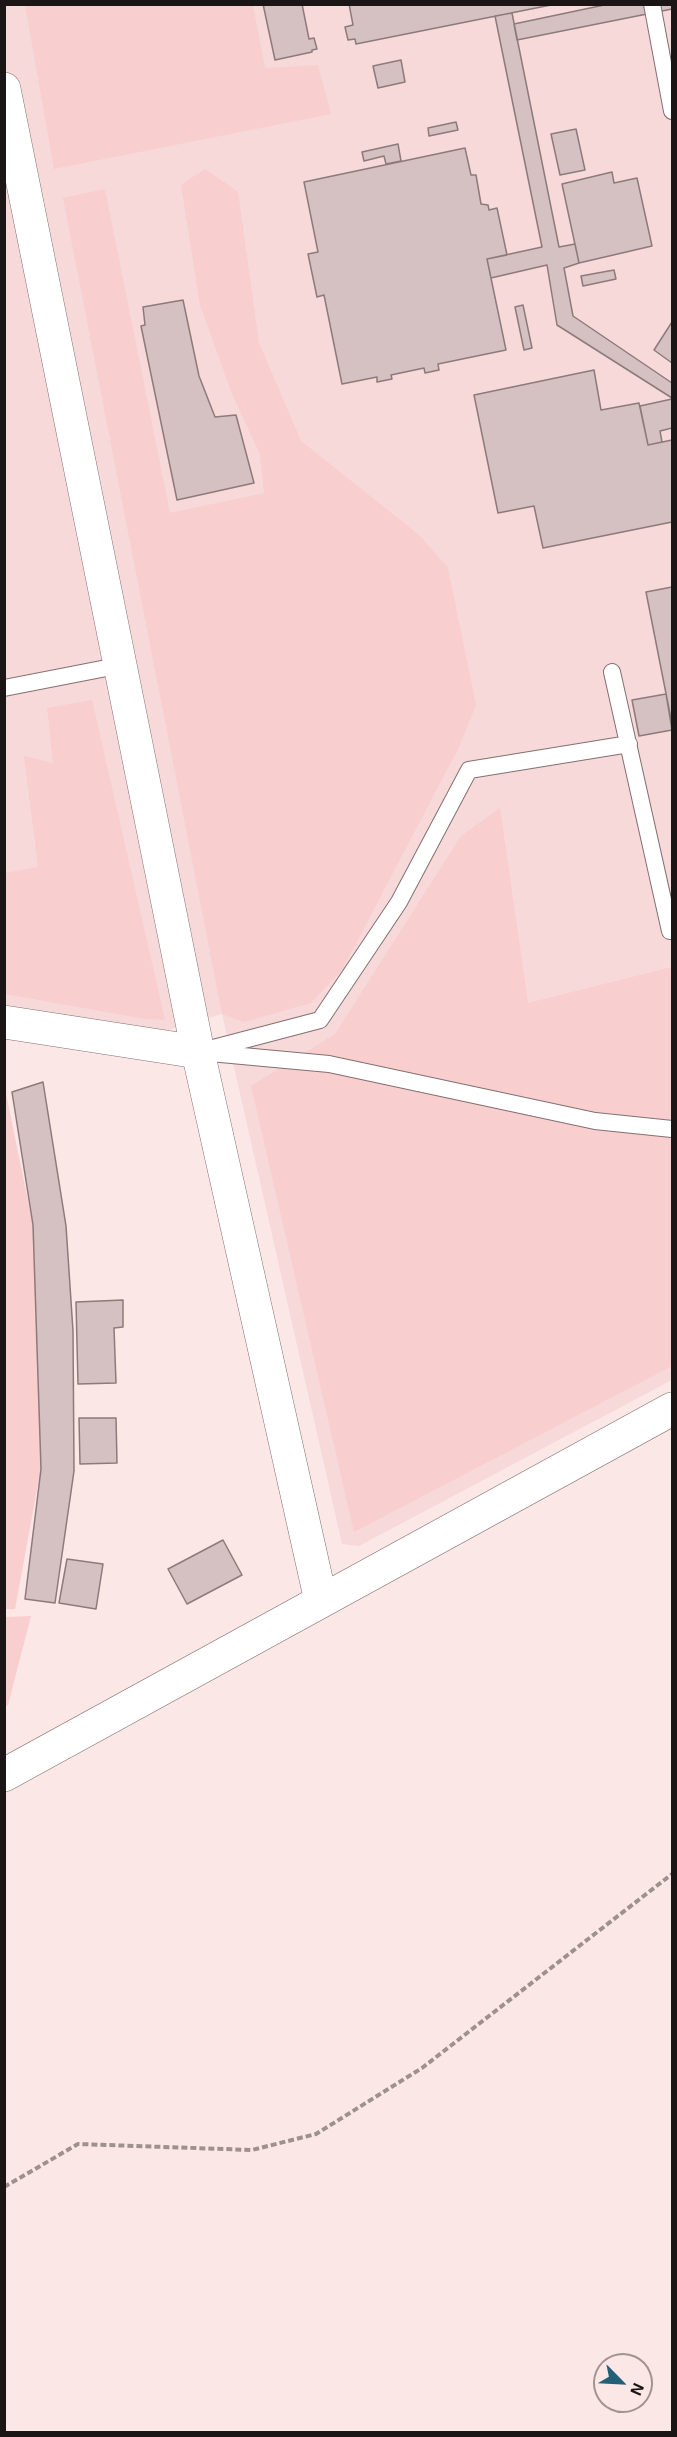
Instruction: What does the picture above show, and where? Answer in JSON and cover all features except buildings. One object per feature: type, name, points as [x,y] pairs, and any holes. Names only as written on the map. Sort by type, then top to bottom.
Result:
[{"type":"street","points":[[4,89],[122,665],[198,1052],[321,1601]]},
{"type":"street","points":[[4,1022],[198,1052]]},
{"type":"street","points":[[4,1775],[672,1409]]},
{"type":"lane","points":[[652,4],[672,111]]},
{"type":"lane","points":[[4,688],[122,665]]},
{"type":"lane","points":[[612,672],[670,931],[672,931]]},
{"type":"lane","points":[[198,1052],[320,1020],[399,902],[470,770],[629,744]]},
{"type":"lane","points":[[198,1052],[329,1064],[595,1122],[672,1129]]},
{"type":"path","points":[[4,2187],[78,2144],[252,2150],[316,2134],[422,2068],[672,1874]]},
{"type":"shaded area","points":[[4,5],[672,5],[672,1380],[359,1546],[342,1544],[222,1014],[157,1033],[5,1005]]},
{"type":"shaded area","points":[[25,5],[253,5],[265,68],[318,65],[331,114],[54,169]]},
{"type":"shaded area","points":[[205,169],[238,192],[259,343],[301,441],[419,535],[448,568],[476,705],[459,747],[342,970],[311,1003],[244,1022],[222,1014],[63,198],[105,189],[170,513],[264,493],[260,454],[232,394],[200,305],[181,185]]},
{"type":"shaded area","points":[[92,700],[165,1020],[145,1019],[5,994],[5,873],[38,867],[24,756],[53,763],[47,708]]},
{"type":"shaded area","points":[[500,808],[528,1003],[672,967],[672,1366],[354,1532],[251,1086],[335,1034],[461,836]]},
{"type":"shaded area","points":[[4,1084],[33,1225],[41,1468],[15,1609],[5,1609]]},
{"type":"shaded area","points":[[31,1616],[8,1705],[5,1707],[5,1617]]}]
